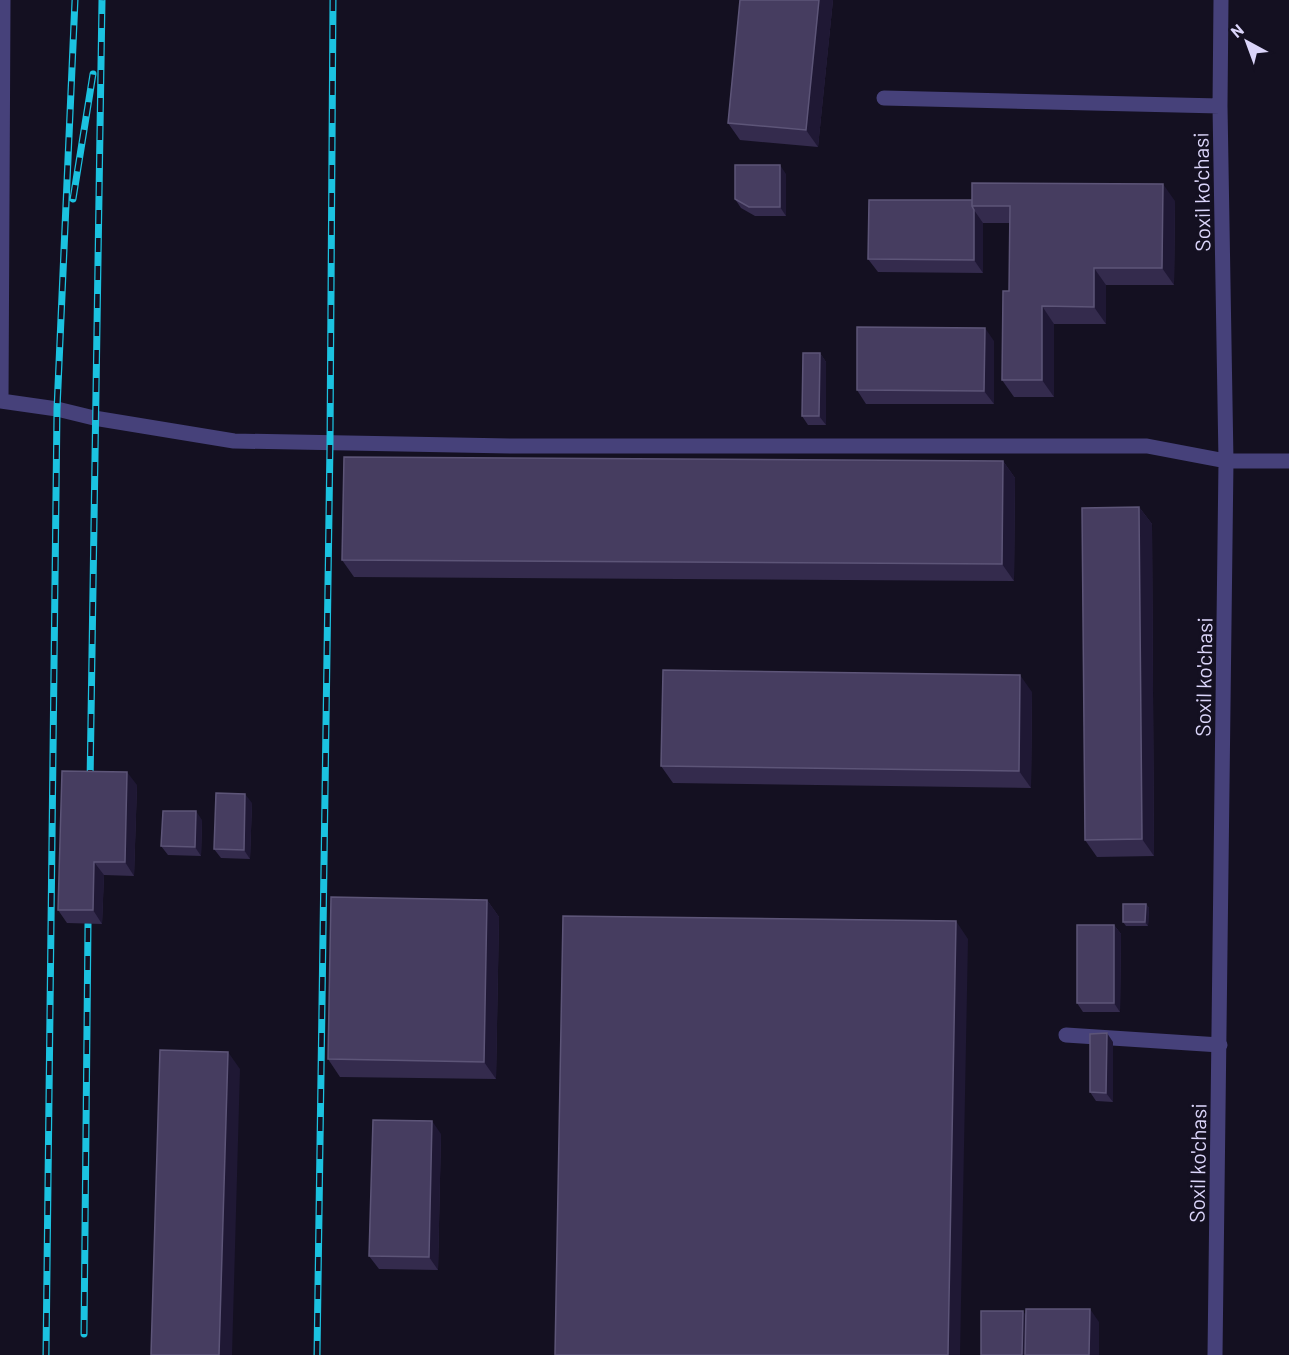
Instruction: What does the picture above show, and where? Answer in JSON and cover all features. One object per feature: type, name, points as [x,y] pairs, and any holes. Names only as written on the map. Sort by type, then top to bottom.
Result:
[{"type":"street","points":[[3,0],[1,401],[234,441],[514,446],[1147,446],[1226,461],[1289,461]]},
{"type":"street","name":"Soxil ko'chasi","points":[[1215,1355],[1226,461],[1220,106],[1221,0]]},
{"type":"street","points":[[884,98],[1220,106]]},
{"type":"street","points":[[1066,1035],[1220,1045]]},
{"type":"building","points":[[740,0],[819,0],[806,130],[728,123]]},
{"type":"building","points":[[735,165],[780,165],[780,207],[749,207],[735,199]]},
{"type":"building","points":[[972,183],[1163,184],[1162,268],[1094,268],[1094,307],[1042,306],[1042,380],[1002,380],[1003,291],[1009,291],[1010,206],[972,206]]},
{"type":"building","points":[[869,200],[972,200],[974,260],[868,259]]},
{"type":"building","points":[[857,327],[985,328],[984,391],[857,390]]},
{"type":"building","points":[[803,353],[820,353],[819,416],[802,416]]},
{"type":"building","points":[[344,457],[1003,461],[1002,564],[342,560]]},
{"type":"building","points":[[1139,507],[1142,839],[1085,840],[1082,508]]},
{"type":"building","points":[[663,670],[1020,675],[1019,771],[661,766]]},
{"type":"building","points":[[62,771],[127,772],[125,862],[94,862],[93,910],[58,910]]},
{"type":"building","points":[[216,793],[245,794],[244,850],[214,849]]},
{"type":"building","points":[[163,811],[196,811],[195,847],[161,846]]},
{"type":"building","points":[[331,897],[487,900],[484,1062],[328,1059]]},
{"type":"building","points":[[1123,904],[1146,904],[1145,922],[1123,922]]},
{"type":"building","points":[[563,916],[956,921],[948,1355],[555,1355]]},
{"type":"building","points":[[1077,925],[1114,925],[1114,1003],[1077,1003]]},
{"type":"building","points":[[1107,1033],[1106,1093],[1090,1092],[1090,1034]]},
{"type":"building","points":[[160,1050],[228,1052],[219,1355],[151,1355]]},
{"type":"building","points":[[373,1120],[432,1121],[429,1257],[369,1256]]},
{"type":"building","points":[[1026,1309],[1090,1309],[1089,1355],[1025,1355]]},
{"type":"building","points":[[981,1311],[1023,1311],[1022,1355],[981,1355]]},
{"type":"railway","points":[[46,1355],[57,409],[75,0]]},
{"type":"railway","points":[[90,784],[102,0]]},
{"type":"railway","points":[[317,1355],[330,443],[333,0]]},
{"type":"railway","points":[[73,199],[93,74]]},
{"type":"railway","points":[[84,1334],[88,924]]}]
